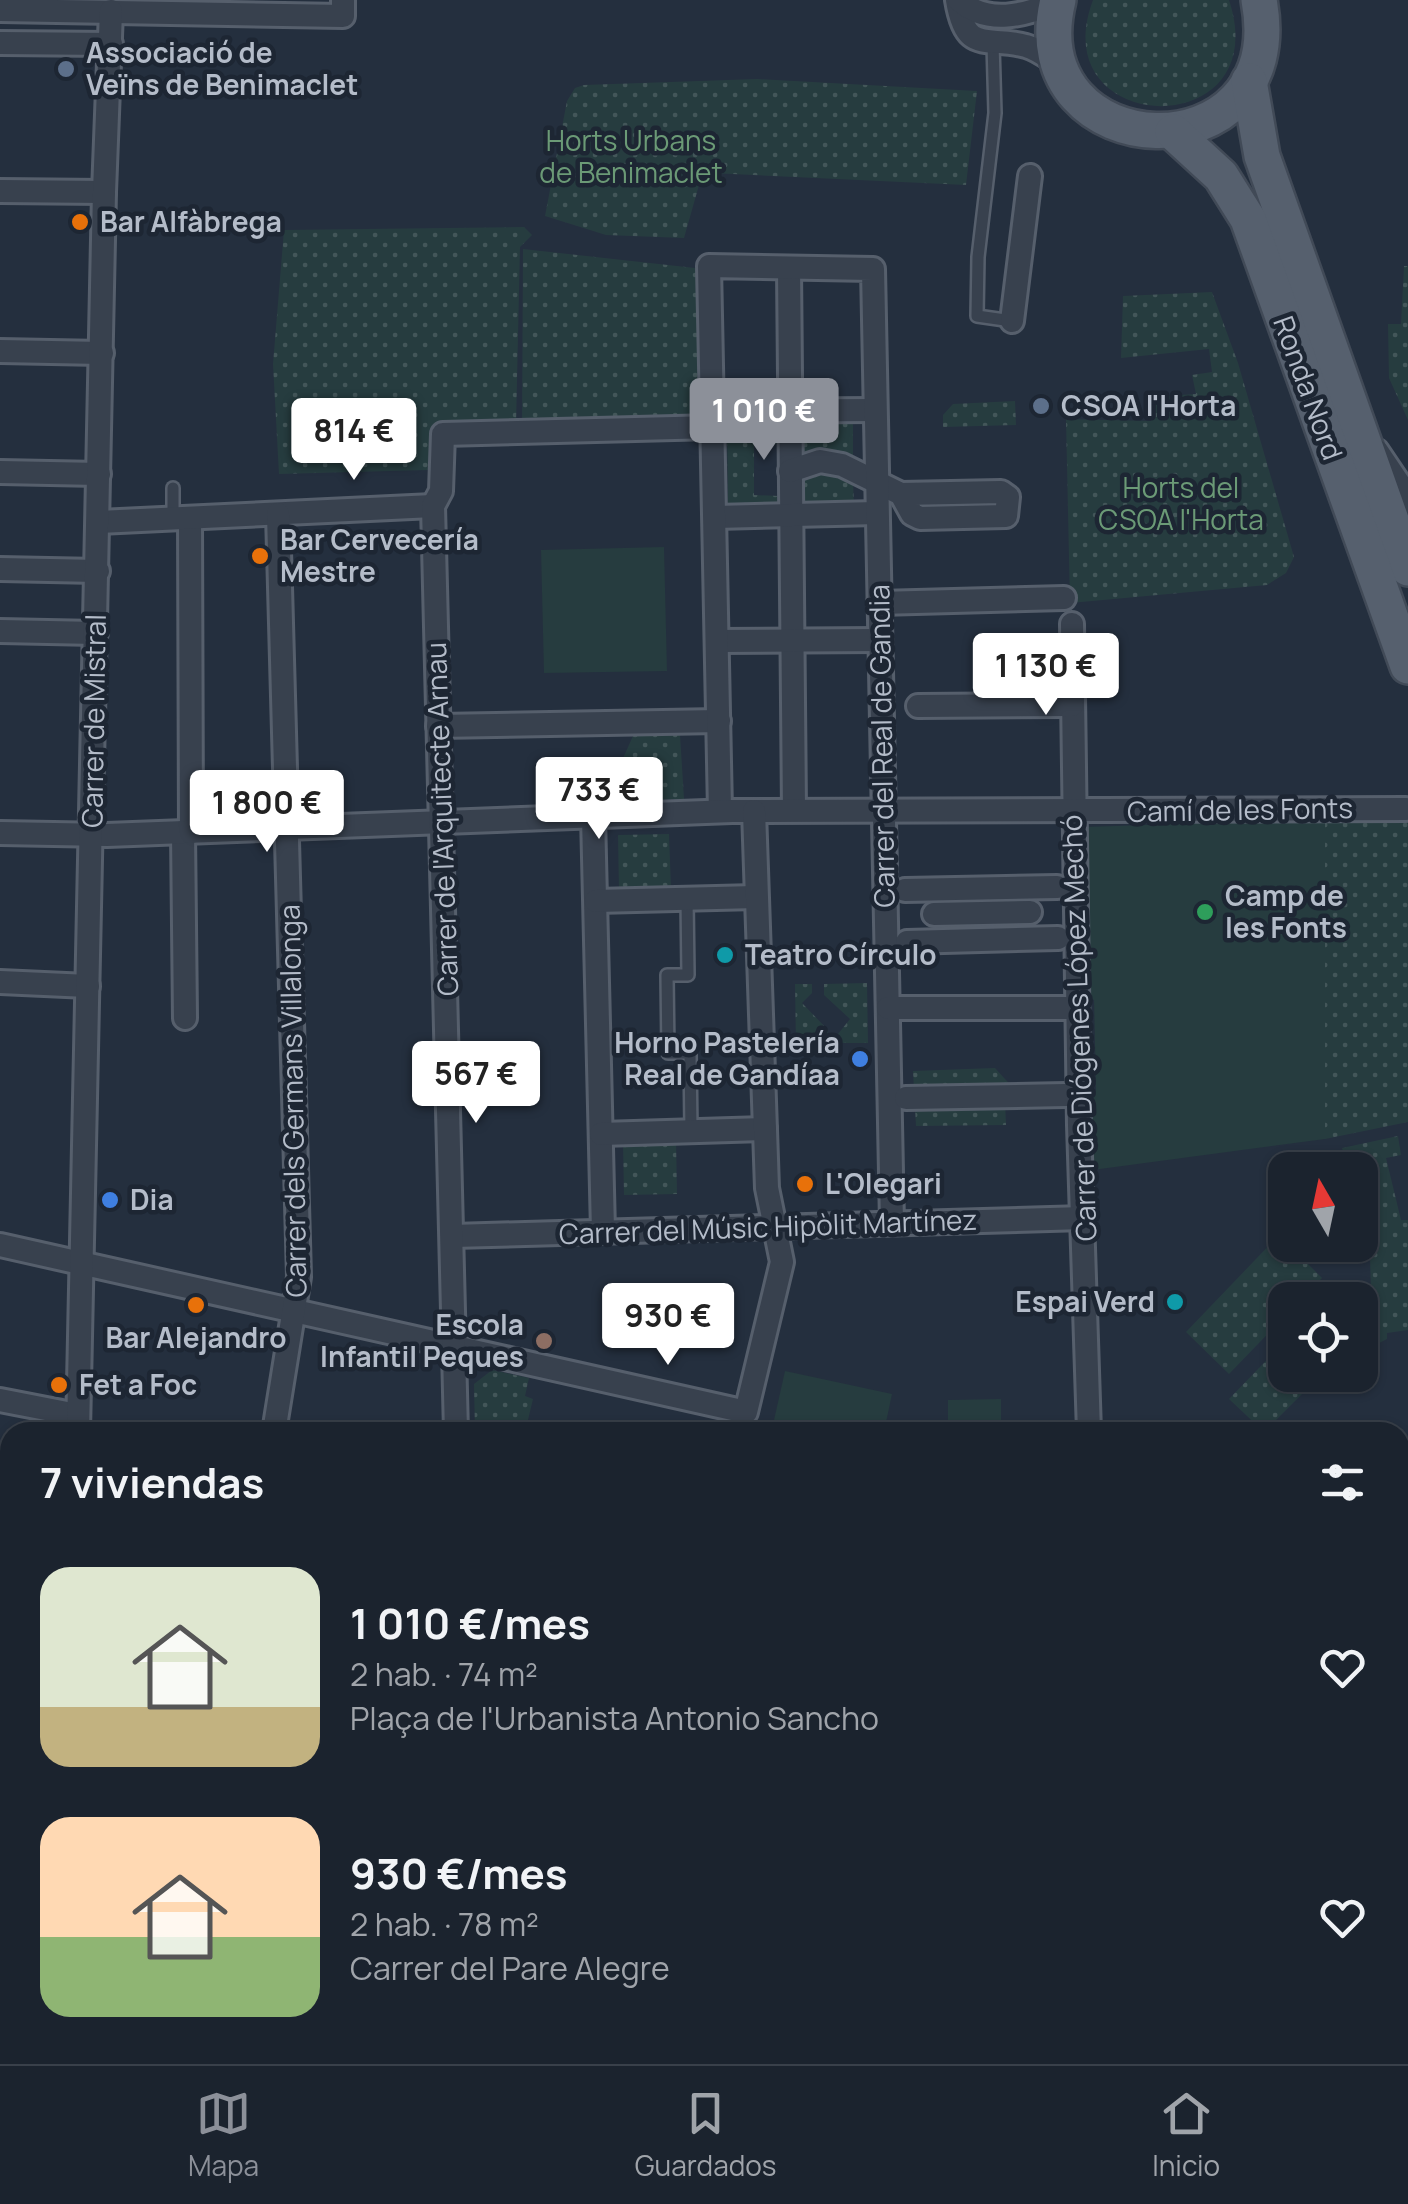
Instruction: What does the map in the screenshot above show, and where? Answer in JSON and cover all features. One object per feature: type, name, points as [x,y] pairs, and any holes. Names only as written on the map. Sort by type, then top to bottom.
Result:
[{"type":"main road","points":[[1058,1],[1054,35],[1061,66],[1072,87],[1087,104],[1126,128],[1173,132],[1203,123],[1229,106],[1249,82],[1262,42],[1259,0]]},
{"type":"main road","name":"Ronda Nord","points":[[1249,82],[1262,156],[1408,568]]},
{"type":"main road","name":"Ronda Nord","points":[[1173,132],[1221,176],[1248,220],[1408,666]]},
{"type":"street","points":[[958,0],[974,13],[1008,16],[1058,1]]},
{"type":"street","points":[[958,0],[961,26],[975,39],[1030,46],[1061,66]]},
{"type":"street","points":[[0,10],[344,8]]},
{"type":"street","name":"Carrer de Mistral","points":[[78,1422],[104,192],[119,45],[111,10]]},
{"type":"street","points":[[0,44],[119,45]]},
{"type":"street","points":[[1012,321],[1030,176]]},
{"type":"street","points":[[0,192],[104,192]]},
{"type":"street","points":[[720,811],[709,266],[789,268],[794,810]]},
{"type":"street","name":"Carrer del Real de Gandia","points":[[789,268],[873,269],[892,1223]]},
{"type":"street","points":[[0,351],[102,353]]},
{"type":"street","points":[[714,419],[790,411],[875,410]]},
{"type":"street","points":[[1351,410],[1404,491],[1408,504]]},
{"type":"street","name":"Carrer de l'Arquitecte Arnau","points":[[456,1422],[433,506],[441,491],[443,434],[714,419]]},
{"type":"street","points":[[790,471],[820,461],[842,465],[901,494]]},
{"type":"street","points":[[0,472],[99,474]]},
{"type":"street","points":[[98,522],[433,506]]},
{"type":"street","points":[[716,518],[877,513]]},
{"type":"street","name":"Carrer dels Germans Villalonga","points":[[276,1422],[299,1276],[278,514]]},
{"type":"street","points":[[182,518],[187,832],[185,1018]]},
{"type":"street","points":[[0,569],[98,571]]},
{"type":"street","points":[[879,603],[1064,598]]},
{"type":"street","name":"Carrer de Diógenes López Mechó","points":[[1072,624],[1077,1008],[1089,1422]]},
{"type":"street","points":[[0,631],[96,633]]},
{"type":"street","points":[[718,641],[879,640]]},
{"type":"street","points":[[918,706],[1072,705]]},
{"type":"street","points":[[438,726],[719,721]]},
{"type":"street","name":"Camí de les Fonts","points":[[0,833],[91,835],[720,811],[1406,809]]},
{"type":"street","points":[[0,1245],[746,1412],[782,1262],[767,1189],[754,811]]},
{"type":"street","points":[[593,816],[603,1231]]},
{"type":"street","points":[[1030,887],[1030,938]]},
{"type":"street","points":[[905,890],[1057,887]]},
{"type":"street","points":[[982,888],[982,940]]},
{"type":"street","points":[[934,889],[934,941]]},
{"type":"street","points":[[596,901],[756,897]]},
{"type":"street","points":[[934,914],[1030,912]]},
{"type":"street","points":[[907,942],[1058,938]]},
{"type":"street","points":[[0,982],[88,986]]},
{"type":"street","points":[[888,1008],[1077,1008]]},
{"type":"street","points":[[906,1098],[1066,1095]]},
{"type":"street","points":[[601,1134],[765,1130]]},
{"type":"street","name":"Carrer del Músic Hipòlit Martínez","points":[[453,1236],[1084,1218]]},
{"type":"street","points":[[0,1400],[72,1422]]},
{"type":"lane","points":[[993,44],[995,113],[978,257],[977,316],[1012,321]]},
{"type":"lane","points":[[173,488],[182,518]]},
{"type":"lane","points":[[687,900],[688,975],[667,975],[668,1053],[690,1053],[691,1131]]},
{"type":"green space","points":[[1093,0],[1229,0],[1235,47],[1221,81],[1193,100],[1160,106],[1126,99],[1099,79],[1086,46]]},
{"type":"green space","name":"Horts Urbans de Benimaclet","points":[[757,79],[977,91],[966,185],[711,173],[701,178],[684,238],[606,235],[545,216],[567,101],[575,88]]},
{"type":"green space","points":[[524,227],[532,235],[520,247],[516,425],[434,427],[433,464],[428,470],[279,474],[273,364],[284,230]]},
{"type":"green space","points":[[523,249],[704,269],[710,424],[522,427]]},
{"type":"green space","points":[[1404,266],[1408,266],[1408,420],[1389,378],[1388,324],[1401,324]]},
{"type":"green space","name":"Horts del CSOA l'Horta","points":[[1212,292],[1238,363],[1294,557],[1286,573],[1267,585],[1070,603],[1066,419],[1151,421],[1148,397],[1196,394],[1192,375],[1212,372],[1209,349],[1121,358],[1123,296]]},
{"type":"green space","points":[[1015,401],[1016,425],[943,427],[943,415],[953,404]]},
{"type":"green space","points":[[853,414],[853,463],[801,454],[799,416],[827,423]]},
{"type":"green space","points":[[784,416],[784,444],[754,445],[754,495],[779,496],[778,511],[728,511],[727,418]]},
{"type":"green space","points":[[823,468],[853,481],[854,507],[819,503],[795,511],[802,477]]},
{"type":"green space","points":[[664,547],[667,671],[544,673],[541,550]]},
{"type":"green space","points":[[680,735],[684,799],[616,801],[615,776],[633,736]]},
{"type":"green space","points":[[1408,817],[1408,1122],[1325,1139],[1325,819]]},
{"type":"green space","name":"Camp de les Fonts","points":[[1325,819],[1325,1139],[1085,1171],[1086,1097],[1096,1090],[1094,1000],[1085,997],[1085,827]]},
{"type":"green space","points":[[669,834],[671,889],[619,890],[618,835]]},
{"type":"green space","points":[[867,983],[868,1043],[838,1043],[838,1034],[850,1019],[824,995],[824,984]]},
{"type":"green space","points":[[795,984],[812,984],[812,993],[802,1003],[828,1030],[827,1043],[796,1044]]},
{"type":"green space","points":[[995,1068],[1015,1090],[1005,1101],[1006,1125],[916,1126],[913,1071]]},
{"type":"green space","points":[[1398,1136],[1401,1155],[1386,1158],[1401,1220],[1408,1220],[1408,1330],[1387,1333],[1387,1339],[1378,1344],[1378,1282],[1371,1282],[1370,1262],[1378,1262],[1378,1152],[1343,1152],[1342,1148]]},
{"type":"green space","points":[[676,1140],[677,1194],[624,1195],[623,1141]]},
{"type":"green space","points":[[1268,1246],[1268,1262],[1306,1262],[1322,1278],[1318,1282],[1268,1282],[1268,1334],[1229,1374],[1186,1332]]},
{"type":"green space","points":[[1268,1359],[1268,1392],[1304,1392],[1274,1422],[1253,1422],[1229,1399]]},
{"type":"green space","points":[[492,1370],[529,1378],[525,1396],[533,1399],[527,1422],[475,1422],[474,1384]]},
{"type":"green space","points":[[785,1371],[892,1394],[886,1422],[774,1422]]},
{"type":"green space","points":[[1001,1399],[1001,1422],[948,1422],[948,1400]]},
{"type":"place","name":"Associació de Veïns de Benimaclet","points":[[66,69]]},
{"type":"place","name":"Bar Alfàbrega","points":[[80,222]]},
{"type":"place","name":"CSOA l'Horta","points":[[1041,406]]},
{"type":"place","name":"Bar Cervecería Mestre","points":[[260,556]]},
{"type":"place","name":"Camp de les Fonts","points":[[1205,912]]},
{"type":"place","name":"Teatro Círculo","points":[[725,955]]},
{"type":"place","name":"Horno Pastelería Real de Gandíaa","points":[[860,1059]]},
{"type":"place","name":"L'Olegari","points":[[805,1184]]},
{"type":"place","name":"Dia","points":[[110,1200]]},
{"type":"place","name":"Espai Verd","points":[[1175,1302]]},
{"type":"place","name":"Bar Alejandro","points":[[196,1305]]},
{"type":"place","name":"Escola Infantil Peques","points":[[544,1341]]},
{"type":"place","name":"Fet a Foc","points":[[59,1385]]}]
